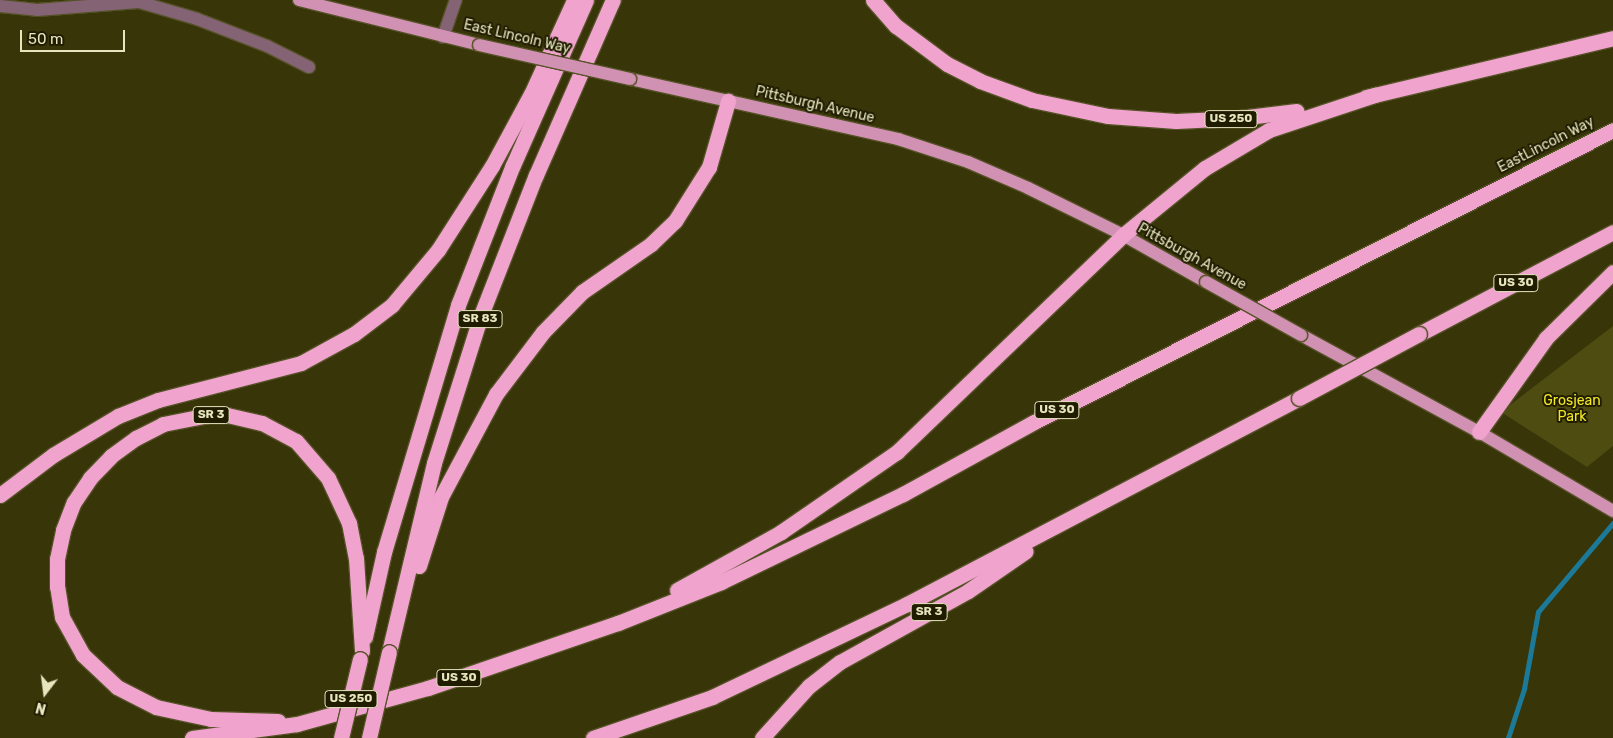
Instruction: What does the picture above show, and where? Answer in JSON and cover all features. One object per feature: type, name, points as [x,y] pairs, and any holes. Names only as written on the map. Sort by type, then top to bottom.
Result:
[{"type":"highway","points":[[0,495],[53,455],[118,416],[158,400],[301,362],[354,334],[392,305],[442,244],[492,166],[531,94],[574,0]]},
{"type":"highway","name":"US 250","points":[[342,738],[384,552],[458,305],[513,165],[586,0]]},
{"type":"highway","name":"SR 83","points":[[369,738],[434,463],[481,315],[533,183],[613,0]]},
{"type":"highway","name":"US 250","points":[[873,0],[896,26],[946,64],[1006,93],[1065,108],[1148,120],[1231,119],[1306,110],[1613,38]]},
{"type":"highway","points":[[618,622],[781,532],[898,452],[1123,235],[1204,168],[1244,143],[1295,119],[1375,94]]},
{"type":"highway","points":[[395,622],[415,579],[441,497],[496,394],[543,332],[582,292],[645,248],[675,221],[709,167],[728,101]]},
{"type":"highway","name":"EastLincoln Way","points":[[618,622],[721,582],[903,494],[1042,418],[1613,130]]},
{"type":"highway","name":"US 30","points":[[593,738],[683,708],[762,674],[939,588],[1106,498],[1613,232]]},
{"type":"highway","points":[[1479,432],[1546,338],[1613,272]]},
{"type":"highway","name":"SR 3","points":[[297,724],[253,718],[211,718],[163,709],[117,687],[83,655],[62,617],[57,587],[57,559],[63,530],[74,502],[101,465],[136,438],[163,424],[192,416],[227,415],[244,418],[280,431],[296,441],[328,478],[349,523],[356,558],[361,655]]},
{"type":"highway","name":"SR 3","points":[[762,738],[803,692],[840,662],[968,590],[1106,498]]},
{"type":"highway","name":"US 30","points":[[192,738],[297,724],[428,688],[618,622]]},
{"type":"main road","name":"East Lincoln Way","points":[[299,0],[479,45],[728,101]]},
{"type":"main road","name":"Pittsburgh Avenue","points":[[728,101],[898,139],[968,162],[1028,188],[1123,235],[1479,432],[1613,511]]},
{"type":"street","points":[[443,36],[456,0]]},
{"type":"street","points":[[0,6],[37,10],[139,2],[206,22],[267,46],[309,67]]},
{"type":"green space","name":"Grosjean Park","points":[[1613,326],[1613,446],[1587,467],[1501,412]]},
{"type":"waterway","points":[[1508,738],[1524,689],[1538,612],[1613,523]]}]
